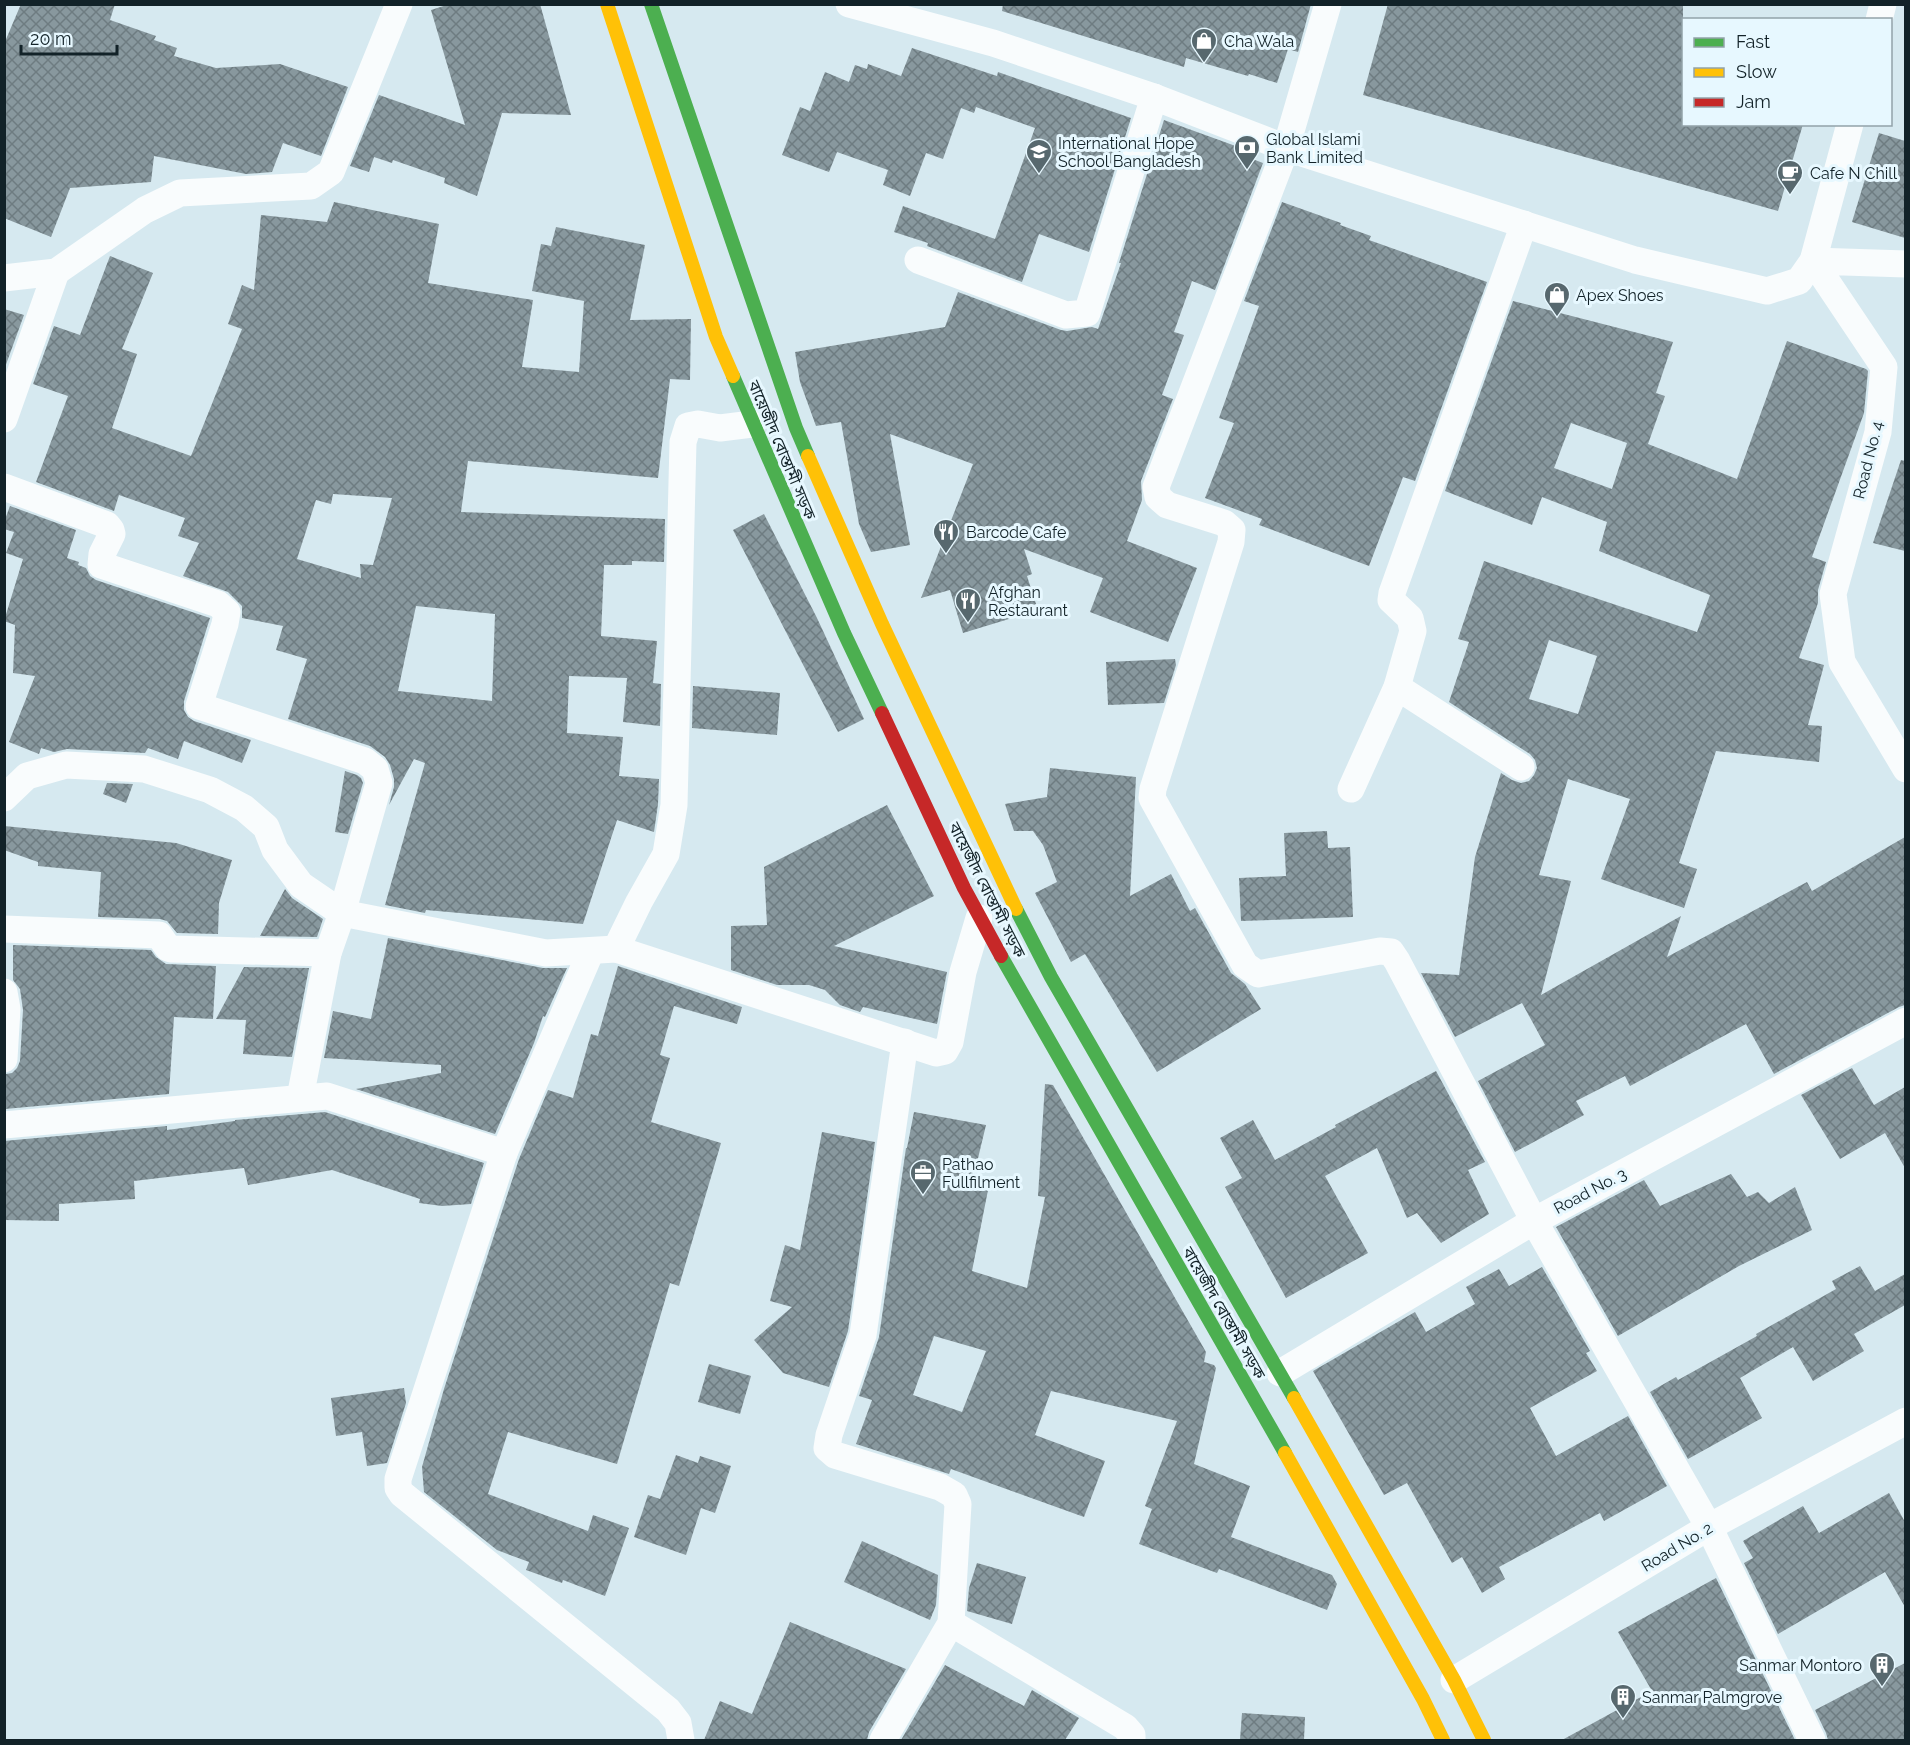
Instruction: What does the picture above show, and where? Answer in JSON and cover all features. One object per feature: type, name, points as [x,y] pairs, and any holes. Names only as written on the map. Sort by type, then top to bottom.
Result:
[{"type":"main road","name":"বায়েজীদ বোস্তামী সড়ক","points":[[607,4],[716,337],[844,633],[979,918],[1249,1389],[1423,1699],[1443,1740]]},
{"type":"main road","name":"বায়েজীদ বোস্তামী সড়ক","points":[[651,4],[796,428],[882,624],[1004,885],[1050,977],[1280,1373],[1454,1680],[1484,1740]]},
{"type":"street","points":[[4,278],[56,272],[145,210],[180,194],[311,186],[331,172],[399,4]]},
{"type":"street","points":[[849,4],[993,44],[1154,97],[1286,148],[1635,260],[1767,291],[1798,281],[1813,261],[1849,126]]},
{"type":"street","points":[[1328,4],[1286,148],[1156,487],[1158,497],[1167,505],[1224,523],[1232,530],[1231,542],[1156,778],[1152,798],[1245,965],[1250,969],[1258,974],[1380,951],[1390,952],[1397,961],[1534,1221],[1709,1527],[1812,1740]]},
{"type":"street","points":[[918,260],[1066,315],[1087,313],[1154,97]]},
{"type":"street","points":[[1351,789],[1397,687],[1413,631],[1410,618],[1391,600],[1392,593],[1524,224]]},
{"type":"street","points":[[1813,261],[1905,264]]},
{"type":"street","name":"Road No. 4","points":[[1813,261],[1884,368],[1878,432],[1833,594],[1842,662],[1905,769]]},
{"type":"street","points":[[4,419],[56,272]]},
{"type":"street","points":[[681,1740],[678,1723],[668,1710],[402,1494],[398,1488],[398,1479],[504,1153],[604,950],[639,902],[666,854],[674,805],[682,442],[688,426],[698,424],[720,428],[752,424]]},
{"type":"street","points":[[4,487],[106,525],[111,530],[111,534],[102,554],[101,565],[218,604],[227,612],[198,706],[365,761],[375,769],[379,783],[342,913],[328,953],[300,1098]]},
{"type":"street","points":[[1397,687],[1521,767]]},
{"type":"street","points":[[4,798],[27,776],[66,765],[144,770],[210,790],[244,808],[266,827],[275,850],[301,885],[342,913],[546,953],[604,950],[936,1053],[945,1051],[950,1042],[963,972],[979,918]]},
{"type":"street","points":[[4,929],[159,935],[171,949],[328,953]]},
{"type":"street","points":[[4,992],[7,1009],[4,1059]]},
{"type":"street","name":"Road No. 3","points":[[1280,1373],[1534,1221],[1905,1021]]},
{"type":"street","points":[[883,1740],[951,1623],[958,1504],[954,1495],[940,1487],[835,1455],[826,1448],[863,1335],[905,1042]]},
{"type":"street","points":[[4,1125],[327,1096],[504,1153]]},
{"type":"street","name":"Road No. 2","points":[[1454,1680],[1709,1527],[1905,1421]]},
{"type":"street","points":[[951,1623],[1125,1727],[1132,1735],[1132,1740]]},
{"type":"building","points":[[21,4],[115,4],[110,20],[156,36],[154,40],[177,48],[174,56],[216,68],[280,64],[348,87],[321,156],[283,143],[272,172],[246,174],[154,156],[151,182],[70,188],[51,237],[4,218],[4,44]]},
{"type":"building","points":[[450,4],[540,4],[571,115],[502,113],[477,196],[444,183],[445,178],[393,160],[392,163],[374,157],[369,172],[350,166],[379,95],[465,125],[431,10]]},
{"type":"building","points":[[1003,4],[1311,4],[1298,52],[1288,49],[1277,83],[1186,58],[1184,67],[1002,11]]},
{"type":"building","points":[[1388,4],[1683,4],[1682,126],[1802,126],[1778,211],[1363,95]]},
{"type":"building","points":[[912,48],[997,76],[998,72],[1131,118],[1089,252],[1039,234],[1022,282],[927,246],[928,243],[894,232],[903,206],[995,239],[1035,128],[976,107],[974,113],[961,108],[943,159],[926,153],[910,196],[883,185],[888,170],[837,152],[829,172],[782,155],[800,107],[810,111],[825,72],[849,82],[855,65],[867,69],[868,64],[901,76]]},
{"type":"building","points":[[1164,120],[1241,148],[1239,154],[1263,163],[1215,290],[1192,281],[1174,332],[1184,335],[1162,395],[1173,399],[1141,481],[1142,500],[1127,541],[1197,568],[1168,642],[1090,612],[1103,578],[1024,549],[1032,574],[1027,576],[1038,610],[963,633],[950,590],[921,598],[973,464],[890,434],[910,545],[871,552],[859,524],[841,422],[816,426],[800,382],[795,352],[945,327],[958,292],[1061,330],[1092,327],[1098,329],[1121,263],[1119,263]]},
{"type":"building","points":[[1879,133],[1905,141],[1905,238],[1852,222]]},
{"type":"building","points":[[334,202],[439,224],[428,283],[533,300],[522,367],[579,372],[584,301],[532,291],[541,244],[551,246],[556,227],[645,245],[630,320],[691,319],[690,380],[670,379],[658,478],[468,461],[461,512],[665,519],[664,562],[632,561],[632,565],[604,565],[601,636],[657,641],[653,683],[661,684],[660,726],[623,722],[627,678],[569,676],[567,733],[623,737],[619,776],[659,779],[654,832],[617,820],[583,924],[426,910],[425,913],[385,905],[425,763],[414,759],[389,805],[394,779],[385,757],[370,746],[288,719],[307,659],[276,650],[283,626],[242,618],[242,606],[228,592],[183,576],[199,543],[178,536],[185,518],[119,495],[114,511],[36,482],[68,396],[33,384],[54,326],[80,335],[110,256],[153,273],[122,349],[137,354],[112,428],[191,456],[242,329],[228,324],[242,285],[254,290],[261,215],[327,222]],"holes":[[[333,494],[392,498],[373,565],[360,564],[361,578],[297,559],[316,500],[331,504]],[[416,606],[495,614],[492,701],[398,691]]]},
{"type":"building","points":[[1282,202],[1371,236],[1369,240],[1487,282],[1415,481],[1403,477],[1369,566],[1259,525],[1262,519],[1205,498],[1234,423],[1219,418],[1259,306],[1244,301]]},
{"type":"building","points":[[1513,301],[1673,342],[1656,393],[1665,396],[1648,444],[1737,479],[1787,341],[1868,371],[1864,413],[1812,557],[1826,562],[1818,590],[1818,603],[1799,658],[1824,665],[1808,725],[1822,726],[1819,762],[1716,751],[1679,863],[1697,869],[1684,908],[1601,879],[1630,799],[1568,779],[1539,875],[1571,881],[1541,995],[1681,916],[1667,957],[1807,882],[1812,891],[1905,837],[1905,1005],[1774,1074],[1746,1024],[1630,1086],[1625,1076],[1576,1101],[1584,1115],[1515,1152],[1478,1081],[1545,1045],[1522,1003],[1455,1037],[1421,973],[1459,975],[1475,857],[1501,773],[1521,783],[1529,781],[1537,768],[1530,754],[1449,702],[1469,642],[1458,639],[1484,561],[1697,632],[1710,595],[1599,551],[1607,522],[1542,497],[1532,525],[1445,491]],"holes":[[[1571,423],[1627,443],[1612,489],[1554,468]],[[1549,640],[1597,656],[1578,714],[1529,699]]]},
{"type":"building","points":[[4,309],[24,315],[4,370]]},
{"type":"building","points":[[1901,460],[1905,461],[1905,551],[1873,543]]},
{"type":"building","points":[[10,506],[76,530],[67,558],[79,562],[78,565],[86,568],[90,576],[96,580],[210,618],[184,701],[184,710],[194,721],[251,740],[242,763],[184,741],[178,759],[148,748],[145,753],[67,749],[54,752],[41,748],[39,754],[9,742],[35,676],[13,673],[15,625],[4,621],[23,559],[6,553],[14,532],[4,529]]},
{"type":"building","points":[[764,514],[817,618],[864,719],[838,732],[733,530]]},
{"type":"building","points":[[1175,659],[1176,665],[1164,703],[1108,705],[1106,662]]},
{"type":"building","points":[[693,686],[780,693],[777,735],[692,728]]},
{"type":"building","points":[[1050,768],[1136,777],[1130,896],[1171,874],[1190,911],[1195,908],[1231,973],[1245,984],[1261,1009],[1157,1072],[1085,954],[1071,962],[1035,893],[1057,882],[1043,845],[1033,831],[1014,831],[1005,804],[1047,797]]},
{"type":"building","points":[[345,771],[357,775],[363,783],[348,834],[335,832]]},
{"type":"building","points":[[107,783],[133,784],[126,803],[103,794]]},
{"type":"building","points":[[887,805],[934,896],[834,946],[947,972],[937,1024],[863,1007],[860,1012],[840,1005],[825,990],[809,985],[777,985],[731,970],[731,926],[767,925],[764,867]]},
{"type":"building","points":[[4,826],[176,843],[232,860],[219,903],[218,934],[177,933],[167,921],[160,919],[98,917],[101,872],[38,866],[38,862],[4,850]]},
{"type":"building","points":[[1327,831],[1328,848],[1350,847],[1353,917],[1241,921],[1239,878],[1286,876],[1284,833]]},
{"type":"building","points":[[285,889],[292,898],[323,919],[317,937],[260,936]]},
{"type":"building","points":[[388,938],[543,968],[567,968],[545,1017],[543,1016],[534,1043],[495,1134],[356,1089],[441,1073],[441,1065],[324,1058],[333,1011],[371,1019]]},
{"type":"building","points":[[13,945],[151,950],[166,964],[216,966],[213,1019],[174,1017],[169,1094],[5,1109],[6,1074],[12,1073],[20,1061],[23,1010],[20,989],[13,980]]},
{"type":"building","points":[[618,966],[742,1007],[737,1024],[674,1006],[660,1055],[670,1058],[651,1122],[721,1143],[679,1286],[670,1283],[617,1464],[508,1432],[488,1494],[588,1531],[593,1515],[629,1528],[605,1596],[563,1580],[562,1583],[526,1570],[529,1562],[497,1550],[424,1492],[422,1467],[444,1389],[519,1159],[548,1090],[573,1098],[591,1034],[598,1036]]},
{"type":"building","points":[[244,967],[309,968],[292,1057],[243,1054],[246,1020],[216,1019]]},
{"type":"building","points":[[1852,1068],[1874,1105],[1905,1087],[1905,1168],[1885,1133],[1840,1159],[1801,1095]]},
{"type":"building","points":[[1436,1071],[1485,1162],[1468,1170],[1489,1214],[1441,1243],[1417,1213],[1407,1218],[1377,1148],[1325,1176],[1368,1253],[1286,1298],[1225,1187],[1242,1178],[1220,1138],[1253,1120],[1275,1160]]},
{"type":"building","points":[[1045,1084],[1053,1085],[1206,1352],[1204,1362],[1216,1368],[1194,1464],[1250,1486],[1231,1537],[1332,1575],[1337,1584],[1327,1610],[1219,1569],[1217,1573],[1139,1544],[1152,1509],[1145,1506],[1177,1421],[1051,1391],[1035,1435],[1105,1461],[1084,1517],[951,1469],[949,1474],[856,1444],[872,1400],[859,1396],[879,1337],[906,1148],[914,1112],[986,1125],[973,1179],[989,1185],[972,1271],[1027,1288],[1045,1197],[1038,1196]],"holes":[[[934,1336],[986,1351],[962,1412],[913,1395]]]},
{"type":"building","points":[[325,1112],[484,1163],[471,1204],[442,1206],[419,1203],[420,1199],[332,1170],[248,1185],[244,1168],[134,1181],[135,1199],[59,1204],[59,1221],[4,1220],[4,1141],[167,1126],[167,1130],[235,1120]]},
{"type":"building","points":[[822,1132],[875,1142],[848,1331],[829,1387],[783,1373],[754,1340],[792,1307],[770,1301],[785,1245],[800,1250]]},
{"type":"building","points":[[1731,1174],[1747,1197],[1758,1192],[1769,1203],[1795,1187],[1812,1230],[1739,1266],[1618,1336],[1556,1227],[1644,1180],[1660,1206]]},
{"type":"building","points":[[1860,1266],[1875,1291],[1905,1274],[1905,1305],[1854,1334],[1864,1351],[1813,1381],[1793,1347],[1740,1378],[1762,1418],[1688,1459],[1650,1392],[1676,1377],[1678,1380],[1836,1289],[1832,1281]]},
{"type":"building","points":[[1542,1267],[1590,1351],[1586,1353],[1597,1371],[1530,1408],[1556,1456],[1628,1416],[1667,1486],[1604,1521],[1600,1513],[1499,1567],[1505,1579],[1482,1593],[1462,1557],[1452,1563],[1407,1483],[1384,1495],[1313,1371],[1415,1312],[1426,1332],[1475,1304],[1466,1287],[1499,1269],[1509,1286]]},
{"type":"building","points":[[709,1364],[751,1376],[740,1414],[698,1402]]},
{"type":"building","points":[[404,1388],[406,1403],[387,1463],[367,1466],[362,1432],[336,1436],[331,1398]]},
{"type":"building","points":[[676,1455],[698,1463],[700,1456],[731,1466],[715,1513],[701,1508],[686,1555],[634,1537],[648,1495],[660,1499]]},
{"type":"building","points":[[1889,1493],[1905,1522],[1905,1607],[1885,1572],[1778,1634],[1744,1563],[1753,1558],[1743,1541],[1803,1506],[1819,1533]]},
{"type":"building","points":[[862,1541],[938,1575],[936,1605],[930,1620],[844,1582]]},
{"type":"building","points":[[977,1563],[1026,1577],[1012,1624],[967,1611],[969,1588]]},
{"type":"building","points":[[1716,1578],[1795,1740],[1562,1740],[1652,1691],[1618,1632]]},
{"type":"building","points":[[790,1622],[906,1669],[869,1732],[867,1740],[704,1740],[720,1701],[752,1714]]},
{"type":"building","name":"Sanmar Montoro","points":[[1905,1663],[1905,1740],[1828,1740],[1815,1710]]},
{"type":"building","points":[[945,1665],[1024,1706],[1032,1690],[1079,1718],[1065,1740],[901,1740]]},
{"type":"building","points":[[1242,1713],[1305,1717],[1304,1740],[1240,1740]]},
{"type":"traffic: fast","points":[[651,4],[796,428],[808,456]]},
{"type":"traffic: fast","points":[[733,376],[844,633],[882,713]]},
{"type":"traffic: fast","points":[[1016,909],[1051,977],[1294,1398]]},
{"type":"traffic: fast","points":[[1001,956],[1285,1453]]},
{"type":"traffic: slow","points":[[607,4],[716,337],[733,376]]},
{"type":"traffic: slow","points":[[808,456],[882,624],[1016,909]]},
{"type":"traffic: slow","points":[[1294,1398],[1454,1680],[1484,1740]]},
{"type":"traffic: slow","points":[[1285,1453],[1423,1699],[1443,1740]]},
{"type":"traffic: jam","points":[[882,713],[964,888],[1001,956]]},
{"type":"place","name":"Cha Wala","points":[[1204,64]]},
{"type":"place","name":"Global Islami Bank Limited","points":[[1247,171]]},
{"type":"place","name":"International Hope School Bangladesh","points":[[1039,175]]},
{"type":"place","name":"Cafe N Chill","points":[[1790,196]]},
{"type":"place","name":"Apex Shoes","points":[[1557,318]]},
{"type":"place","name":"Barcode Cafe","points":[[946,555]]},
{"type":"place","name":"Afghan Restaurant","points":[[968,624]]},
{"type":"place","name":"Pathao Fullfilment","points":[[923,1196]]},
{"type":"place","name":"Sanmar Montoro","points":[[1882,1688]]},
{"type":"place","name":"Sanmar Palmgrove","points":[[1623,1720]]}]
